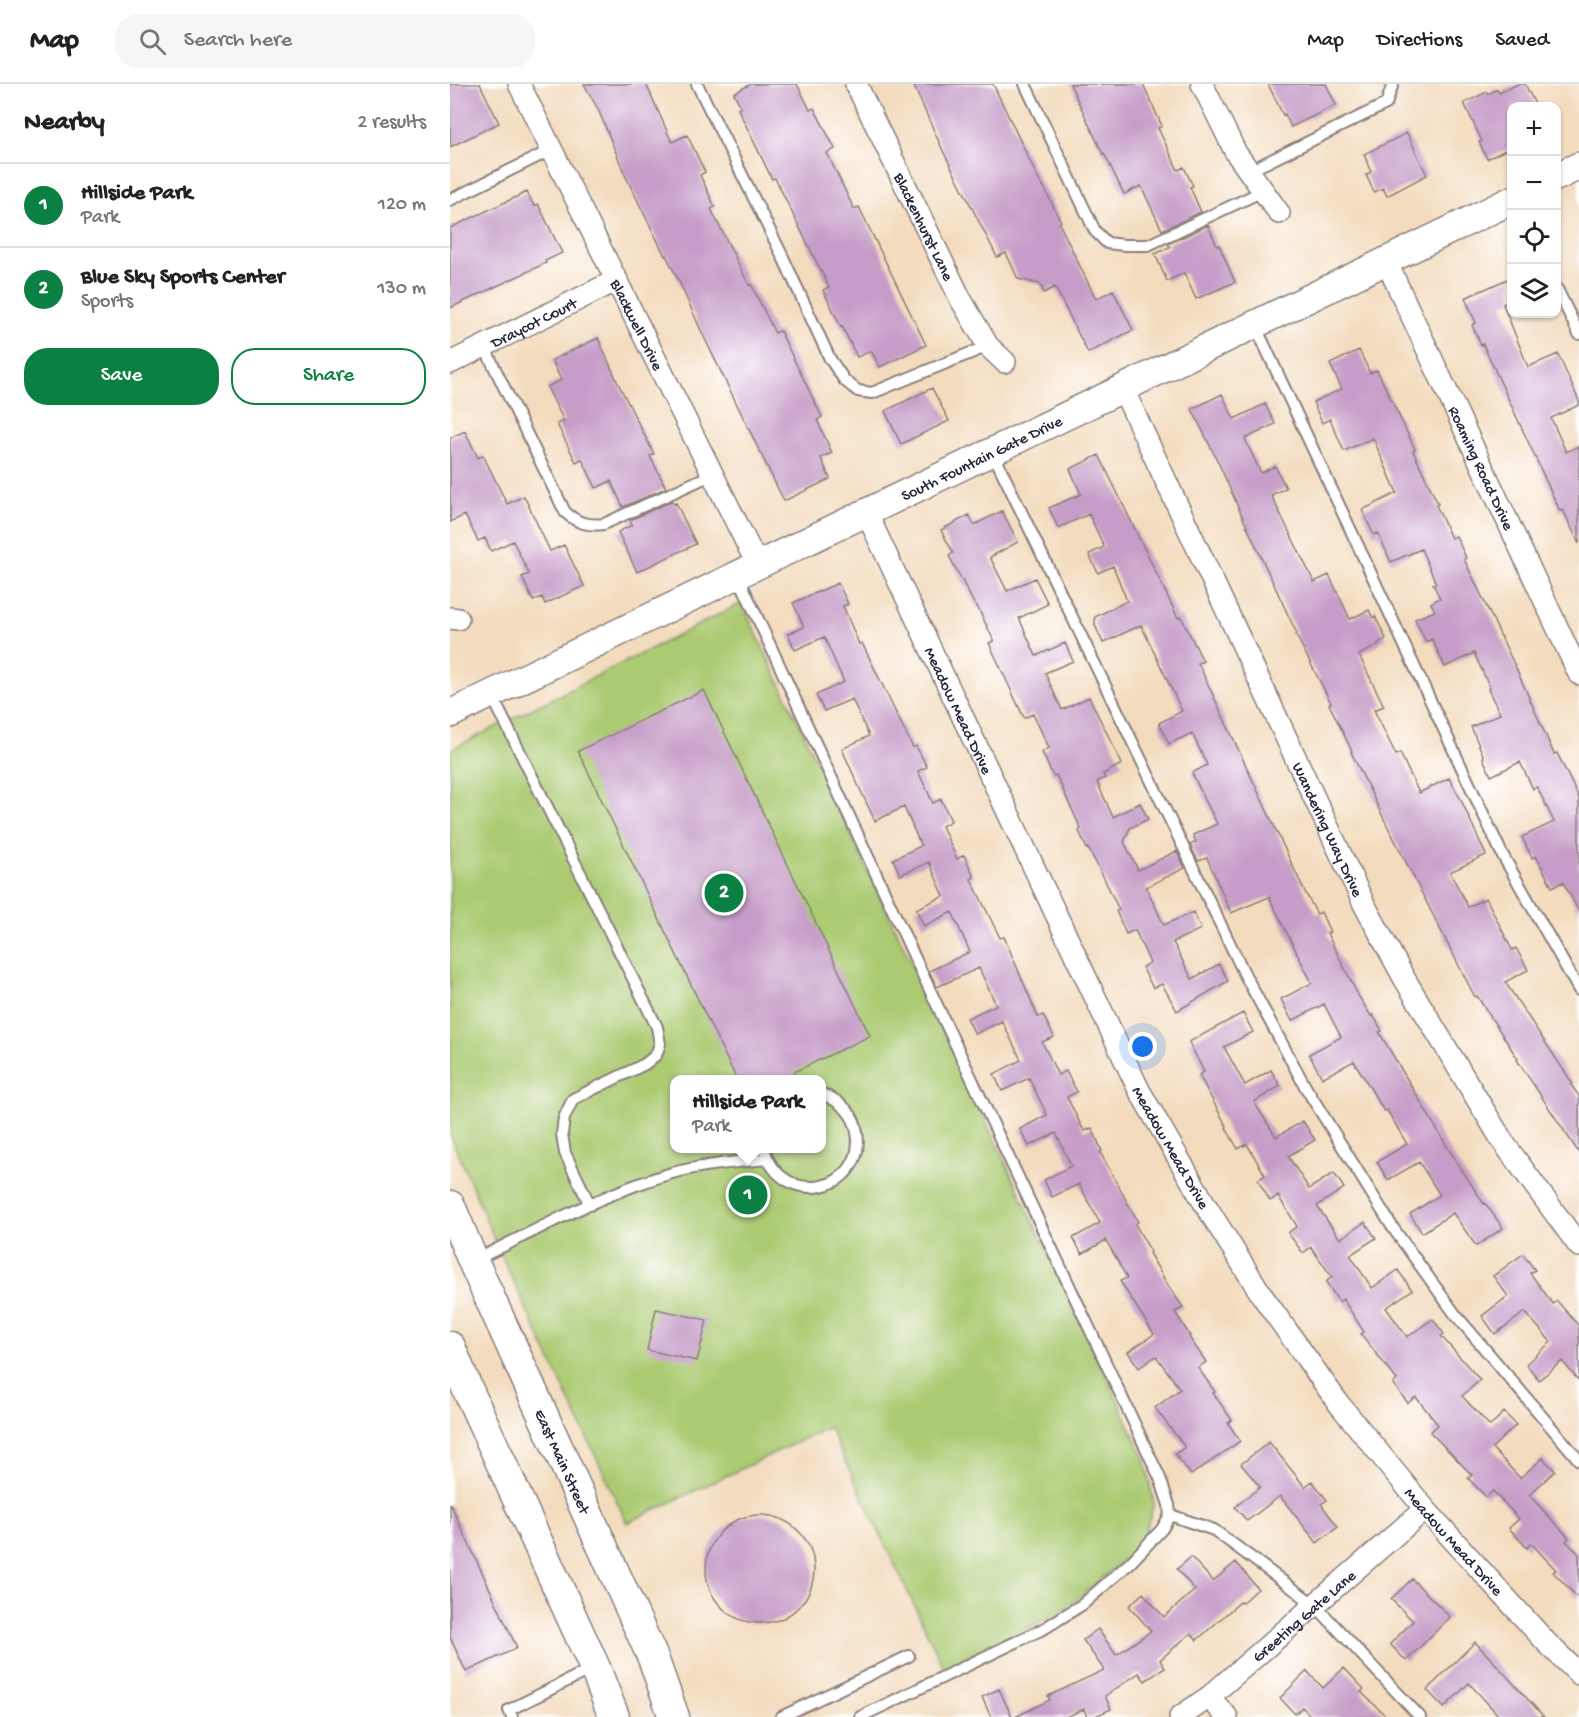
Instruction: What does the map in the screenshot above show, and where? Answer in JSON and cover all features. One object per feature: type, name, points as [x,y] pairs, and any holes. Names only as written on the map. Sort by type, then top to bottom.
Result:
[{"type":"main road","name":"East Main Street","points":[[450,1206],[462,1266],[653,1658],[674,1717]]},
{"type":"main road","points":[[450,1347],[595,1668],[614,1717]]},
{"type":"street","name":"Blackwell Drive","points":[[519,84],[712,474],[748,571]]},
{"type":"street","name":"Blackenhurst Lane","points":[[855,84],[960,298],[988,346],[1005,362]]},
{"type":"street","points":[[1202,84],[1236,153],[1279,213]]},
{"type":"street","points":[[1561,175],[1579,166]]},
{"type":"street","name":"South Fountain Gate Drive","points":[[450,714],[1507,202]]},
{"type":"street","name":"Roaming Road Drive","points":[[1386,261],[1579,674]]},
{"type":"street","name":"Draycot Court","points":[[450,363],[616,280]]},
{"type":"street","name":"Wandering Way Drive","points":[[1122,387],[1364,903],[1399,969],[1503,1142],[1579,1246]]},
{"type":"street","name":"Meadow Mead Drive","points":[[866,512],[1139,1090],[1206,1206],[1263,1297],[1339,1404],[1425,1509],[1579,1674]]},
{"type":"street","name":"Greeting Gate Lane","points":[[1180,1717],[1209,1697],[1425,1509]]},
{"type":"street","points":[[1209,1697],[1227,1717]]},
{"type":"lane","points":[[697,84],[781,252],[830,359],[845,381],[858,392],[872,393],[988,346]]},
{"type":"lane","points":[[1025,84],[1095,231],[1107,243],[1148,244],[1263,191]]},
{"type":"lane","points":[[1249,171],[1386,104],[1393,84]]},
{"type":"lane","points":[[450,200],[551,150]]},
{"type":"lane","points":[[1561,296],[1579,334]]},
{"type":"lane","points":[[1255,324],[1502,854],[1579,990]]},
{"type":"lane","points":[[484,346],[565,512],[574,520],[591,526],[604,524],[712,474]]},
{"type":"lane","points":[[992,451],[1245,975],[1306,1088],[1393,1228],[1455,1314],[1579,1460]]},
{"type":"lane","points":[[748,571],[930,990],[1160,1478],[1170,1515],[1162,1529],[1131,1562],[1083,1605],[1045,1628],[860,1717]]},
{"type":"lane","points":[[491,694],[657,1027],[660,1044],[656,1055],[645,1064],[573,1099],[564,1118],[562,1134],[565,1153],[590,1205]]},
{"type":"lane","points":[[462,1266],[621,1191],[672,1173],[765,1154],[776,1173],[789,1183],[804,1187],[821,1187],[836,1181],[848,1170],[856,1156],[858,1140],[856,1124],[847,1110],[835,1099],[826,1096]]},
{"type":"lane","points":[[1170,1515],[1214,1530],[1315,1605],[1419,1717]]},
{"type":"lane","points":[[781,1717],[909,1656]]},
{"type":"lane","points":[[512,1717],[509,1710],[595,1668]]},
{"type":"green space","points":[[742,603],[1145,1459],[1154,1504],[1141,1546],[1061,1612],[944,1668],[829,1427],[627,1523],[502,1257],[450,1134],[450,750]]},
{"type":"building","points":[[450,84],[480,84],[499,123],[450,147]]},
{"type":"building","points":[[584,84],[646,84],[672,142],[687,135],[705,172],[700,175],[715,207],[711,209],[775,333],[780,331],[822,417],[817,420],[832,453],[821,458],[830,479],[784,501],[626,177],[598,109]]},
{"type":"building","points":[[751,84],[797,84],[810,110],[814,108],[835,149],[827,153],[854,209],[859,207],[926,345],[880,367],[871,351],[857,357],[823,290],[829,287],[738,109],[741,107],[734,93]]},
{"type":"building","points":[[913,84],[993,84],[1096,299],[1113,290],[1133,330],[1088,353],[1055,287],[1044,293],[1040,284],[1018,279],[1006,253],[997,257],[943,151]]},
{"type":"building","points":[[1070,84],[1143,84],[1162,126],[1158,128],[1178,170],[1184,167],[1201,212],[1162,230],[1141,186],[1124,194]]},
{"type":"building","points":[[1268,84],[1326,84],[1336,105],[1291,127]]},
{"type":"building","points":[[1518,84],[1525,84],[1534,102],[1507,102],[1507,149],[1487,159],[1479,142],[1482,141],[1464,103],[1497,89],[1499,93]]},
{"type":"building","points":[[1407,133],[1427,175],[1387,196],[1383,188],[1374,192],[1366,175],[1371,172],[1364,154]]},
{"type":"building","points":[[527,192],[534,206],[538,204],[562,253],[545,261],[546,263],[450,308],[450,228]]},
{"type":"building","points":[[1208,225],[1235,282],[1196,299],[1184,273],[1167,281],[1155,254],[1170,247],[1168,244]]},
{"type":"building","points":[[1507,279],[1507,302],[1503,304],[1528,367],[1558,354],[1579,401],[1579,405],[1551,418],[1566,452],[1579,446],[1579,544],[1563,510],[1560,511],[1483,344],[1481,345],[1472,325],[1476,323],[1465,298]]},
{"type":"building","points":[[598,338],[654,454],[650,456],[666,488],[623,507],[611,481],[596,488],[582,459],[576,462],[557,424],[564,421],[547,387],[561,380],[552,360]]},
{"type":"building","points":[[1359,350],[1370,373],[1377,370],[1415,449],[1413,451],[1451,538],[1456,536],[1466,558],[1464,559],[1554,754],[1557,753],[1579,798],[1579,912],[1563,882],[1552,887],[1536,856],[1532,858],[1522,837],[1554,822],[1537,787],[1533,789],[1520,762],[1491,776],[1483,758],[1471,727],[1500,714],[1474,653],[1445,667],[1432,639],[1426,642],[1415,619],[1435,611],[1431,603],[1440,598],[1421,549],[1391,562],[1378,533],[1374,535],[1362,510],[1397,493],[1373,438],[1344,451],[1330,419],[1322,423],[1313,402],[1342,389],[1330,364]]},
{"type":"building","points":[[932,388],[949,421],[901,444],[885,411]]},
{"type":"building","points":[[1222,394],[1234,419],[1265,404],[1275,424],[1245,439],[1261,473],[1275,466],[1286,488],[1271,495],[1314,582],[1329,575],[1350,619],[1369,610],[1373,618],[1375,616],[1386,639],[1359,655],[1384,706],[1374,710],[1396,755],[1400,753],[1419,793],[1449,778],[1461,800],[1486,855],[1450,872],[1468,907],[1486,898],[1512,950],[1516,948],[1528,970],[1505,982],[1579,1096],[1579,1153],[1477,996],[1475,997],[1351,752],[1329,704],[1331,703],[1296,635],[1192,409]]},
{"type":"building","points":[[465,431],[478,458],[483,455],[507,504],[524,496],[550,551],[564,545],[584,586],[545,604],[542,597],[533,601],[522,577],[529,574],[513,541],[491,551],[485,538],[478,541],[465,515],[450,522],[450,438]]},
{"type":"building","points":[[1099,455],[1178,618],[1181,617],[1203,661],[1198,663],[1304,890],[1317,914],[1321,912],[1330,932],[1327,933],[1359,997],[1371,1016],[1373,1015],[1382,1031],[1379,1032],[1451,1153],[1484,1204],[1503,1228],[1476,1246],[1453,1213],[1422,1233],[1410,1214],[1440,1195],[1419,1162],[1388,1180],[1377,1162],[1407,1144],[1354,1061],[1322,1078],[1309,1054],[1341,1037],[1324,1004],[1292,1021],[1281,999],[1312,983],[1269,897],[1231,913],[1207,858],[1198,861],[1190,845],[1196,842],[1193,835],[1217,824],[1192,773],[1207,765],[1192,733],[1169,744],[1159,723],[1182,711],[1141,625],[1103,643],[1095,625],[1095,617],[1127,601],[1113,566],[1098,573],[1089,554],[1104,547],[1089,514],[1058,528],[1049,508],[1081,494],[1070,469]]},
{"type":"building","points":[[672,501],[676,503],[696,544],[637,572],[618,532],[632,525],[630,520]]},
{"type":"building","points":[[1002,511],[1018,542],[990,557],[1007,591],[1035,578],[1048,604],[1019,618],[1036,656],[1065,643],[1073,661],[1045,673],[1062,710],[1089,697],[1122,764],[1103,774],[1105,778],[1097,782],[1113,817],[1140,803],[1148,819],[1130,828],[1124,842],[1138,870],[1177,851],[1185,868],[1146,887],[1164,925],[1193,912],[1201,929],[1173,942],[1192,979],[1219,964],[1228,981],[1177,1011],[1162,984],[1153,988],[1142,967],[1150,963],[1135,930],[1126,934],[1116,911],[1119,910],[1087,849],[1079,831],[1081,829],[1056,775],[1053,776],[1042,752],[1049,748],[1033,714],[1024,718],[989,643],[994,641],[949,556],[953,553],[941,530],[969,515],[974,525]]},
{"type":"building","points":[[838,583],[848,604],[843,606],[859,644],[862,643],[913,748],[916,746],[927,767],[918,771],[933,803],[941,799],[951,821],[942,826],[957,859],[964,855],[974,877],[971,879],[1000,938],[1004,937],[1038,1017],[1043,1015],[1054,1037],[1042,1042],[1058,1075],[1066,1071],[1077,1092],[1067,1097],[1084,1131],[1092,1128],[1102,1151],[1100,1152],[1138,1222],[1135,1224],[1151,1252],[1149,1253],[1183,1307],[1175,1312],[1206,1362],[1198,1368],[1232,1420],[1228,1423],[1240,1441],[1191,1475],[1175,1454],[1185,1447],[1155,1408],[1180,1389],[1156,1356],[1139,1368],[1128,1352],[1154,1334],[1120,1281],[1127,1278],[1106,1240],[1082,1254],[1073,1238],[1100,1223],[1079,1184],[1052,1197],[1044,1180],[1071,1166],[1056,1133],[1029,1146],[1020,1129],[1047,1115],[1029,1078],[1002,1091],[994,1074],[1021,1060],[1002,1021],[975,1034],[967,1018],[996,1005],[979,968],[937,987],[929,971],[970,952],[952,912],[924,926],[916,909],[944,896],[929,862],[900,875],[893,859],[921,846],[904,807],[875,821],[859,787],[842,749],[869,736],[852,699],[824,711],[816,695],[844,682],[824,637],[795,650],[788,634],[804,627],[793,603]]},
{"type":"building","points":[[704,690],[870,1036],[794,1072],[796,1075],[735,1075],[578,751]]},
{"type":"building","points":[[1243,1013],[1253,1032],[1224,1047],[1245,1085],[1271,1070],[1280,1086],[1254,1102],[1276,1137],[1303,1121],[1315,1140],[1288,1156],[1309,1189],[1334,1173],[1344,1188],[1317,1206],[1340,1239],[1365,1222],[1376,1238],[1350,1255],[1372,1288],[1398,1270],[1412,1290],[1386,1308],[1407,1337],[1433,1319],[1444,1334],[1441,1336],[1480,1380],[1462,1396],[1490,1426],[1504,1412],[1516,1425],[1492,1448],[1520,1478],[1543,1458],[1555,1471],[1529,1495],[1569,1538],[1566,1541],[1579,1554],[1579,1599],[1553,1572],[1556,1570],[1531,1543],[1527,1548],[1509,1528],[1519,1519],[1493,1491],[1486,1497],[1468,1478],[1472,1475],[1430,1432],[1438,1425],[1416,1397],[1408,1403],[1393,1384],[1397,1380],[1361,1334],[1364,1332],[1343,1299],[1339,1302],[1326,1282],[1332,1277],[1311,1247],[1303,1253],[1288,1233],[1297,1226],[1278,1196],[1270,1201],[1258,1180],[1265,1175],[1247,1144],[1238,1149],[1199,1075],[1204,1072],[1189,1042]]},
{"type":"building","points":[[1523,1254],[1535,1270],[1530,1273],[1553,1304],[1557,1301],[1579,1326],[1579,1381],[1562,1361],[1539,1380],[1526,1364],[1551,1342],[1525,1312],[1495,1334],[1482,1316],[1508,1296],[1493,1276]]},
{"type":"building","points":[[656,1309],[707,1320],[697,1361],[647,1350]]},
{"type":"building","points":[[1269,1442],[1305,1487],[1312,1481],[1327,1500],[1321,1504],[1338,1527],[1317,1543],[1280,1496],[1247,1521],[1235,1507],[1260,1487],[1241,1464]]},
{"type":"building","points":[[450,1503],[517,1648],[466,1672],[450,1637]]},
{"type":"building","points":[[760,1515],[770,1516],[790,1524],[798,1531],[805,1539],[813,1559],[813,1579],[805,1599],[798,1607],[790,1614],[770,1622],[760,1623],[750,1622],[730,1614],[722,1607],[715,1599],[707,1579],[706,1569],[707,1559],[715,1539],[722,1531],[730,1524],[750,1516]]},
{"type":"building","points":[[1191,1557],[1213,1581],[1236,1562],[1258,1589],[1197,1640],[1191,1633],[1160,1660],[1165,1668],[1145,1681],[1139,1673],[1105,1696],[1111,1709],[1093,1717],[1087,1717],[1084,1709],[1066,1717],[1015,1717],[1050,1700],[1048,1696],[1104,1670],[1083,1640],[1098,1629],[1116,1655],[1151,1631],[1129,1606],[1143,1593],[1164,1617],[1195,1590],[1177,1569]]},
{"type":"building","points":[[1412,1579],[1450,1617],[1406,1661],[1390,1644],[1413,1621],[1391,1599]]},
{"type":"building","points":[[1475,1642],[1544,1717],[1500,1717],[1469,1683],[1444,1708],[1427,1690]]},
{"type":"building","points":[[1344,1668],[1364,1689],[1361,1692],[1387,1717],[1312,1717],[1302,1707],[1295,1714],[1280,1698],[1307,1671],[1323,1688]]},
{"type":"building","points":[[999,1689],[1012,1717],[991,1717],[982,1697]]},
{"type":"place","name":"Blue Sky Sports Center","points":[[724,893]]},
{"type":"place","name":"Hillside Park","points":[[748,1195]]}]
